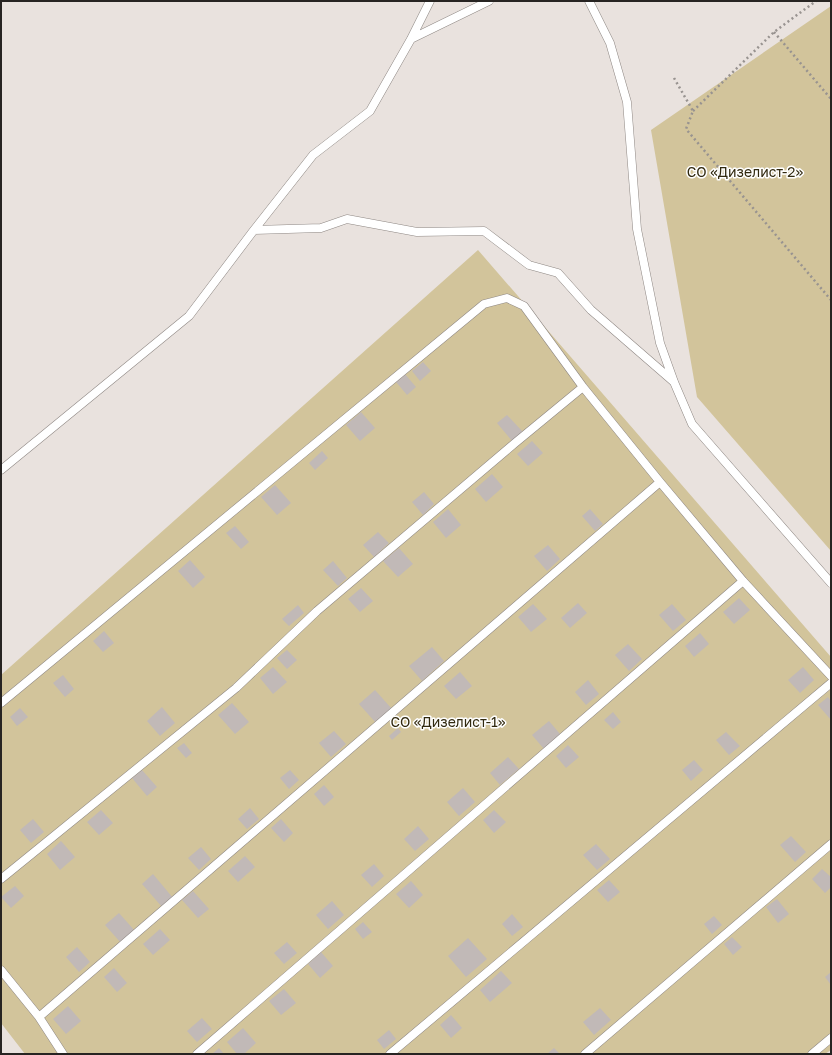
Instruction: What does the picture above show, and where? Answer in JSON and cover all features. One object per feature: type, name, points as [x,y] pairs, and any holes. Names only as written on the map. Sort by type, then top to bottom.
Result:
[{"type":"lane","points":[[1,470],[190,316],[254,230],[313,155],[370,111],[411,39],[430,1]]},
{"type":"lane","points":[[411,39],[489,1]]},
{"type":"lane","points":[[589,1],[610,43],[627,102],[638,229],[660,343],[674,382],[692,424],[831,583]]},
{"type":"lane","points":[[254,230],[321,228],[347,220],[417,232],[484,231],[530,265],[558,273],[591,310],[674,382]]},
{"type":"lane","points":[[1,704],[484,304],[507,298],[524,306],[583,387],[660,482],[743,581],[831,676]]},
{"type":"lane","points":[[1,880],[236,688],[317,611],[583,387]]},
{"type":"lane","points":[[39,1017],[660,482]]},
{"type":"lane","points":[[197,1054],[743,581]]},
{"type":"lane","points":[[390,1054],[831,683]]},
{"type":"lane","points":[[585,1054],[831,844]]},
{"type":"lane","points":[[1,970],[39,1017],[63,1054]]},
{"type":"lane","points":[[812,1054],[831,1038]]},
{"type":"path","points":[[816,1],[774,32],[693,111],[686,129],[831,300]]},
{"type":"path","points":[[774,32],[831,99]]},
{"type":"path","points":[[674,78],[693,111]]},
{"type":"green space","name":"СО «Дизелист-2»","points":[[831,6],[831,551],[697,397],[651,130]]},
{"type":"green space","name":"СО «Дизелист-1»","points":[[478,250],[831,657],[831,1050],[825,1054],[25,1054],[1,1023],[1,675]]},
{"type":"building","points":[[423,362],[431,371],[420,381],[412,371]]},
{"type":"building","points":[[405,374],[416,387],[407,395],[396,382]]},
{"type":"building","points":[[361,412],[375,428],[360,441],[346,425]]},
{"type":"building","points":[[507,415],[523,432],[512,441],[497,423]]},
{"type":"building","points":[[532,441],[543,453],[528,466],[517,454]]},
{"type":"building","points":[[322,451],[328,458],[315,470],[309,463]]},
{"type":"building","points":[[492,474],[503,487],[486,502],[475,489]]},
{"type":"building","points":[[275,485],[291,503],[277,515],[261,497]]},
{"type":"building","points":[[424,492],[434,504],[423,515],[412,502]]},
{"type":"building","points":[[448,509],[461,525],[446,538],[433,522]]},
{"type":"building","points":[[590,509],[603,524],[595,531],[582,516]]},
{"type":"building","points":[[235,526],[249,542],[241,549],[226,533]]},
{"type":"building","points":[[378,532],[389,543],[374,557],[363,545]]},
{"type":"building","points":[[548,545],[560,559],[547,571],[534,556]]},
{"type":"building","points":[[399,548],[413,564],[398,577],[383,561]]},
{"type":"building","points":[[190,560],[205,577],[193,588],[178,571]]},
{"type":"building","points":[[333,561],[347,578],[338,586],[323,570]]},
{"type":"building","points":[[361,588],[373,601],[360,612],[348,599]]},
{"type":"building","points":[[739,598],[750,610],[734,624],[723,612]]},
{"type":"building","points":[[578,603],[587,613],[570,628],[561,618]]},
{"type":"building","points":[[533,604],[547,619],[531,632],[518,617]]},
{"type":"building","points":[[672,604],[686,620],[673,631],[659,615]]},
{"type":"building","points":[[298,605],[304,613],[289,626],[282,619]]},
{"type":"building","points":[[104,631],[114,643],[103,652],[93,641]]},
{"type":"building","points":[[700,633],[709,644],[694,657],[685,646]]},
{"type":"building","points":[[628,644],[642,659],[629,671],[615,655]]},
{"type":"building","points":[[432,647],[444,661],[422,681],[409,666]]},
{"type":"building","points":[[287,650],[297,660],[287,669],[277,658]]},
{"type":"building","points":[[273,667],[287,682],[273,694],[260,678]]},
{"type":"building","points":[[803,667],[814,680],[800,693],[788,680]]},
{"type":"building","points":[[460,672],[472,686],[456,699],[444,686]]},
{"type":"building","points":[[63,675],[74,689],[65,697],[53,683]]},
{"type":"building","points":[[588,680],[599,694],[586,705],[575,692]]},
{"type":"building","points":[[375,690],[392,709],[376,723],[359,704]]},
{"type":"building","points":[[828,697],[831,701],[831,720],[818,705]]},
{"type":"building","points":[[232,703],[249,722],[235,734],[218,715]]},
{"type":"building","points":[[162,707],[175,723],[160,736],[147,721]]},
{"type":"building","points":[[20,708],[28,717],[17,726],[10,717]]},
{"type":"building","points":[[613,712],[621,722],[613,729],[604,720]]},
{"type":"building","points":[[549,721],[560,734],[544,749],[532,735]]},
{"type":"building","points":[[398,728],[401,732],[392,740],[389,736]]},
{"type":"building","points":[[334,731],[346,744],[331,757],[319,743]]},
{"type":"building","points":[[726,732],[740,746],[729,755],[716,740]]},
{"type":"building","points":[[184,743],[192,753],[186,758],[177,748]]},
{"type":"building","points":[[568,745],[579,757],[566,768],[556,756]]},
{"type":"building","points":[[508,757],[519,769],[500,785],[490,773]]},
{"type":"building","points":[[694,760],[703,770],[691,781],[682,770]]},
{"type":"building","points":[[142,770],[157,787],[147,796],[132,778]]},
{"type":"building","points":[[290,770],[299,780],[289,789],[280,778]]},
{"type":"building","points":[[324,785],[334,797],[324,806],[314,794]]},
{"type":"building","points":[[463,788],[475,802],[459,816],[447,802]]},
{"type":"building","points":[[250,808],[259,819],[247,829],[238,819]]},
{"type":"building","points":[[101,810],[113,823],[99,835],[87,822]]},
{"type":"building","points":[[494,810],[506,822],[494,833],[483,820]]},
{"type":"building","points":[[33,819],[44,832],[31,843],[20,830]]},
{"type":"building","points":[[281,819],[293,833],[284,842],[271,828]]},
{"type":"building","points":[[418,826],[429,839],[415,851],[404,839]]},
{"type":"building","points":[[791,836],[806,852],[795,862],[780,845]]},
{"type":"building","points":[[61,841],[75,857],[60,870],[47,854]]},
{"type":"building","points":[[596,844],[610,859],[597,870],[583,855]]},
{"type":"building","points":[[201,847],[211,859],[199,870],[188,858]]},
{"type":"building","points":[[245,856],[255,867],[238,882],[228,871]]},
{"type":"building","points":[[374,864],[384,876],[372,887],[361,875]]},
{"type":"building","points":[[822,869],[831,877],[831,887],[825,893],[812,879]]},
{"type":"building","points":[[153,874],[173,898],[162,907],[142,884]]},
{"type":"building","points":[[609,880],[620,892],[608,902],[597,890]]},
{"type":"building","points":[[411,881],[423,895],[409,908],[396,894]]},
{"type":"building","points":[[15,886],[24,896],[11,908],[1,897]]},
{"type":"building","points":[[193,891],[209,909],[198,918],[182,900]]},
{"type":"building","points":[[777,899],[789,914],[778,923],[766,907]]},
{"type":"building","points":[[332,901],[344,915],[328,929],[316,915]]},
{"type":"building","points":[[119,913],[135,931],[121,943],[105,925]]},
{"type":"building","points":[[512,914],[523,927],[512,936],[502,924]]},
{"type":"building","points":[[714,916],[722,925],[712,934],[704,924]]},
{"type":"building","points":[[363,922],[372,932],[363,939],[355,929]]},
{"type":"building","points":[[160,929],[170,940],[153,955],[143,944]]},
{"type":"building","points":[[732,937],[742,947],[733,955],[724,944]]},
{"type":"building","points":[[468,938],[487,959],[466,977],[448,956]]},
{"type":"building","points":[[287,942],[297,953],[284,964],[274,953]]},
{"type":"building","points":[[77,947],[90,962],[79,972],[66,957]]},
{"type":"building","points":[[321,952],[333,966],[320,978],[308,964]]},
{"type":"building","points":[[114,968],[127,983],[117,992],[104,977]]},
{"type":"building","points":[[501,971],[512,983],[490,1002],[480,990]]},
{"type":"building","points":[[831,972],[831,985],[825,977]]},
{"type":"building","points":[[284,989],[296,1003],[281,1015],[269,1001]]},
{"type":"building","points":[[68,1006],[81,1021],[66,1034],[53,1019]]},
{"type":"building","points":[[600,1008],[611,1020],[594,1035],[583,1022]]},
{"type":"building","points":[[451,1015],[462,1028],[451,1038],[440,1025]]},
{"type":"building","points":[[202,1018],[212,1029],[197,1042],[187,1031]]},
{"type":"building","points":[[243,1028],[256,1043],[244,1054],[237,1054],[227,1042]]},
{"type":"building","points":[[389,1030],[396,1039],[384,1049],[377,1040]]},
{"type":"building","points":[[219,1048],[224,1054],[212,1054]]},
{"type":"building","points":[[554,1048],[560,1054],[547,1054]]}]
